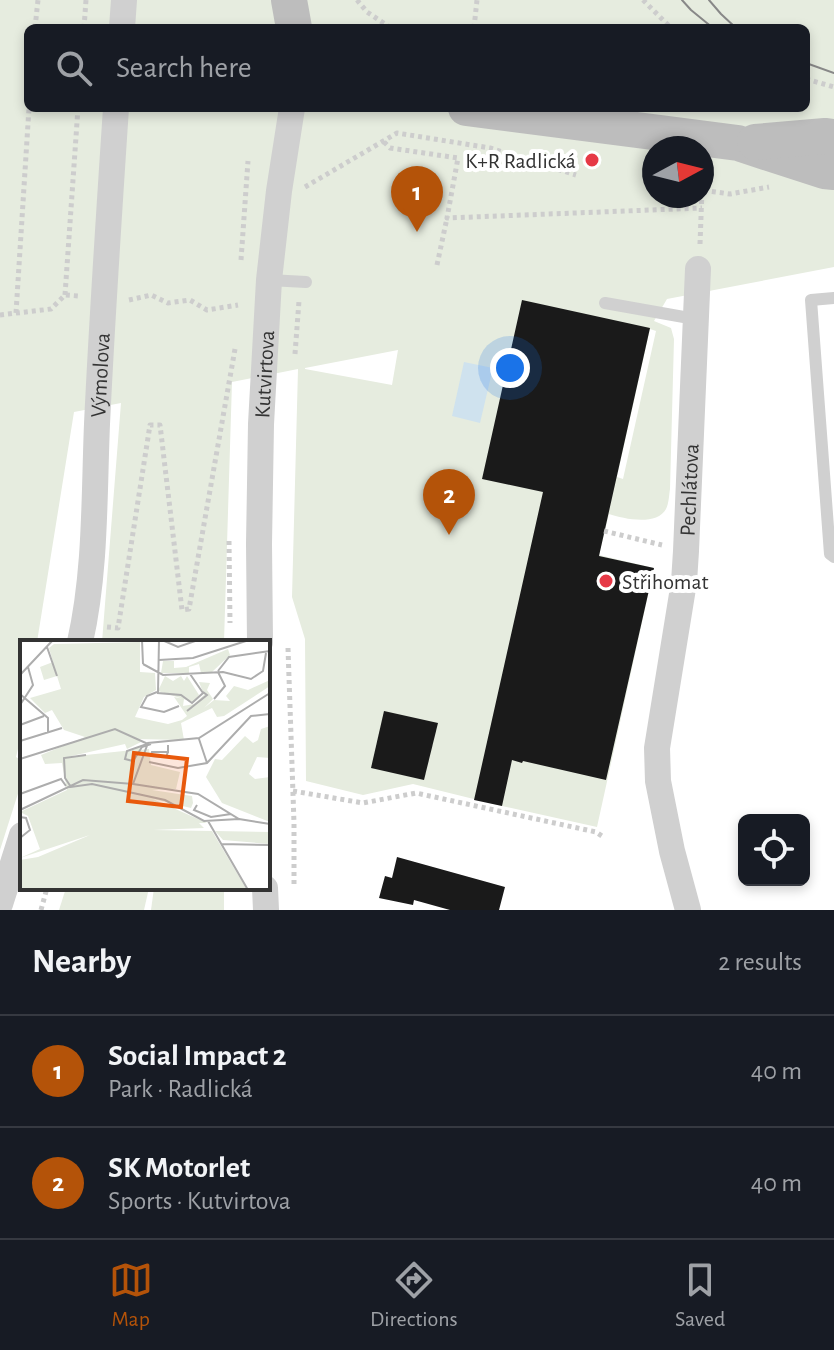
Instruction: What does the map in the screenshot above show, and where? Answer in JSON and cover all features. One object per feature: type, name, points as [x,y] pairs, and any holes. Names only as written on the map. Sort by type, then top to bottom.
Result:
[{"type":"main road","points":[[289,0],[293,24]]},
{"type":"main road","points":[[497,112],[738,143],[834,172]]},
{"type":"main road","points":[[738,143],[834,137]]},
{"type":"street","points":[[122,24],[124,0]]},
{"type":"street","name":"Výmolova","points":[[89,630],[103,298],[116,112]]},
{"type":"street","name":"Kutvirtova","points":[[260,640],[261,424],[269,280],[291,112]]},
{"type":"street","name":"Pechlátova","points":[[688,910],[658,781],[657,748],[684,582],[698,269]]},
{"type":"street","points":[[0,904],[20,841]]},
{"type":"street","points":[[265,890],[266,910]]},
{"type":"lane","points":[[269,280],[306,282]]},
{"type":"lane","points":[[834,298],[811,300],[830,554],[834,557]]},
{"type":"lane","points":[[605,303],[695,319]]},
{"type":"path","points":[[35,24],[38,0]]},
{"type":"path","points":[[84,24],[86,0]]},
{"type":"path","points":[[357,0],[367,12],[385,24]]},
{"type":"path","points":[[474,24],[477,0]]},
{"type":"path","points":[[643,0],[667,24]]},
{"type":"path","points":[[810,80],[834,87]]},
{"type":"path","points":[[16,313],[29,112]]},
{"type":"path","points":[[0,315],[51,309],[65,295],[78,112]]},
{"type":"path","points":[[305,187],[397,133],[490,148],[576,175]]},
{"type":"path","points":[[384,142],[390,148],[458,158],[437,265]]},
{"type":"path","points":[[241,262],[248,161]]},
{"type":"path","points":[[714,192],[730,194],[778,185]]},
{"type":"path","points":[[447,218],[702,208],[698,269]]},
{"type":"path","points":[[65,295],[124,300],[151,295],[168,303],[190,300],[207,310],[238,305],[239,291]]},
{"type":"path","points":[[295,355],[299,309]]},
{"type":"path","points":[[89,630],[118,628],[150,425],[160,425],[182,610],[189,609],[235,349]]},
{"type":"path","points":[[604,531],[686,551]]},
{"type":"path","points":[[287,639],[294,895]]},
{"type":"path","points":[[293,791],[363,803],[416,793],[596,832],[605,838]]},
{"type":"path","points":[[41,910],[46,890]]},
{"type":"shaded area","points":[[0,0],[834,0],[834,267],[667,299],[654,321],[671,328],[674,339],[670,489],[666,509],[655,518],[631,519],[609,514],[599,555],[654,568],[597,827],[413,784],[363,795],[306,781],[305,639],[292,597],[298,369],[232,382],[224,640],[102,640],[121,403],[74,412],[37,640],[20,640],[20,741],[16,757],[20,760],[20,787],[0,850]],"holes":[[[650,329],[656,331],[623,479],[617,477]],[[398,350],[392,385],[305,369],[305,368]]]},
{"type":"shaded area","points":[[65,890],[149,890],[144,910],[59,910]]},
{"type":"shaded area","points":[[154,890],[224,890],[224,910],[151,910]]},
{"type":"water","points":[[464,362],[493,368],[480,423],[452,416]]},
{"type":"building","points":[[522,300],[650,328],[599,556],[654,568],[606,780],[512,760],[502,806],[474,800],[543,492],[482,479]]},
{"type":"building","points":[[384,711],[438,723],[424,780],[371,768]]},
{"type":"building","points":[[397,857],[505,887],[499,910],[450,910],[414,900],[413,905],[379,898],[385,876],[392,878]]},
{"type":"tram line","points":[[682,0],[708,24]]},
{"type":"tram line","points":[[709,0],[732,24]]},
{"type":"tram line","points":[[810,64],[834,73]]},
{"type":"place","name":"K+R Radlická","points":[[592,160]]},
{"type":"place","name":"Social Impact 2","points":[[417,232]]},
{"type":"place","name":"SK Motorlet","points":[[449,535]]},
{"type":"place","name":"Střihomat","points":[[606,581]]}]
